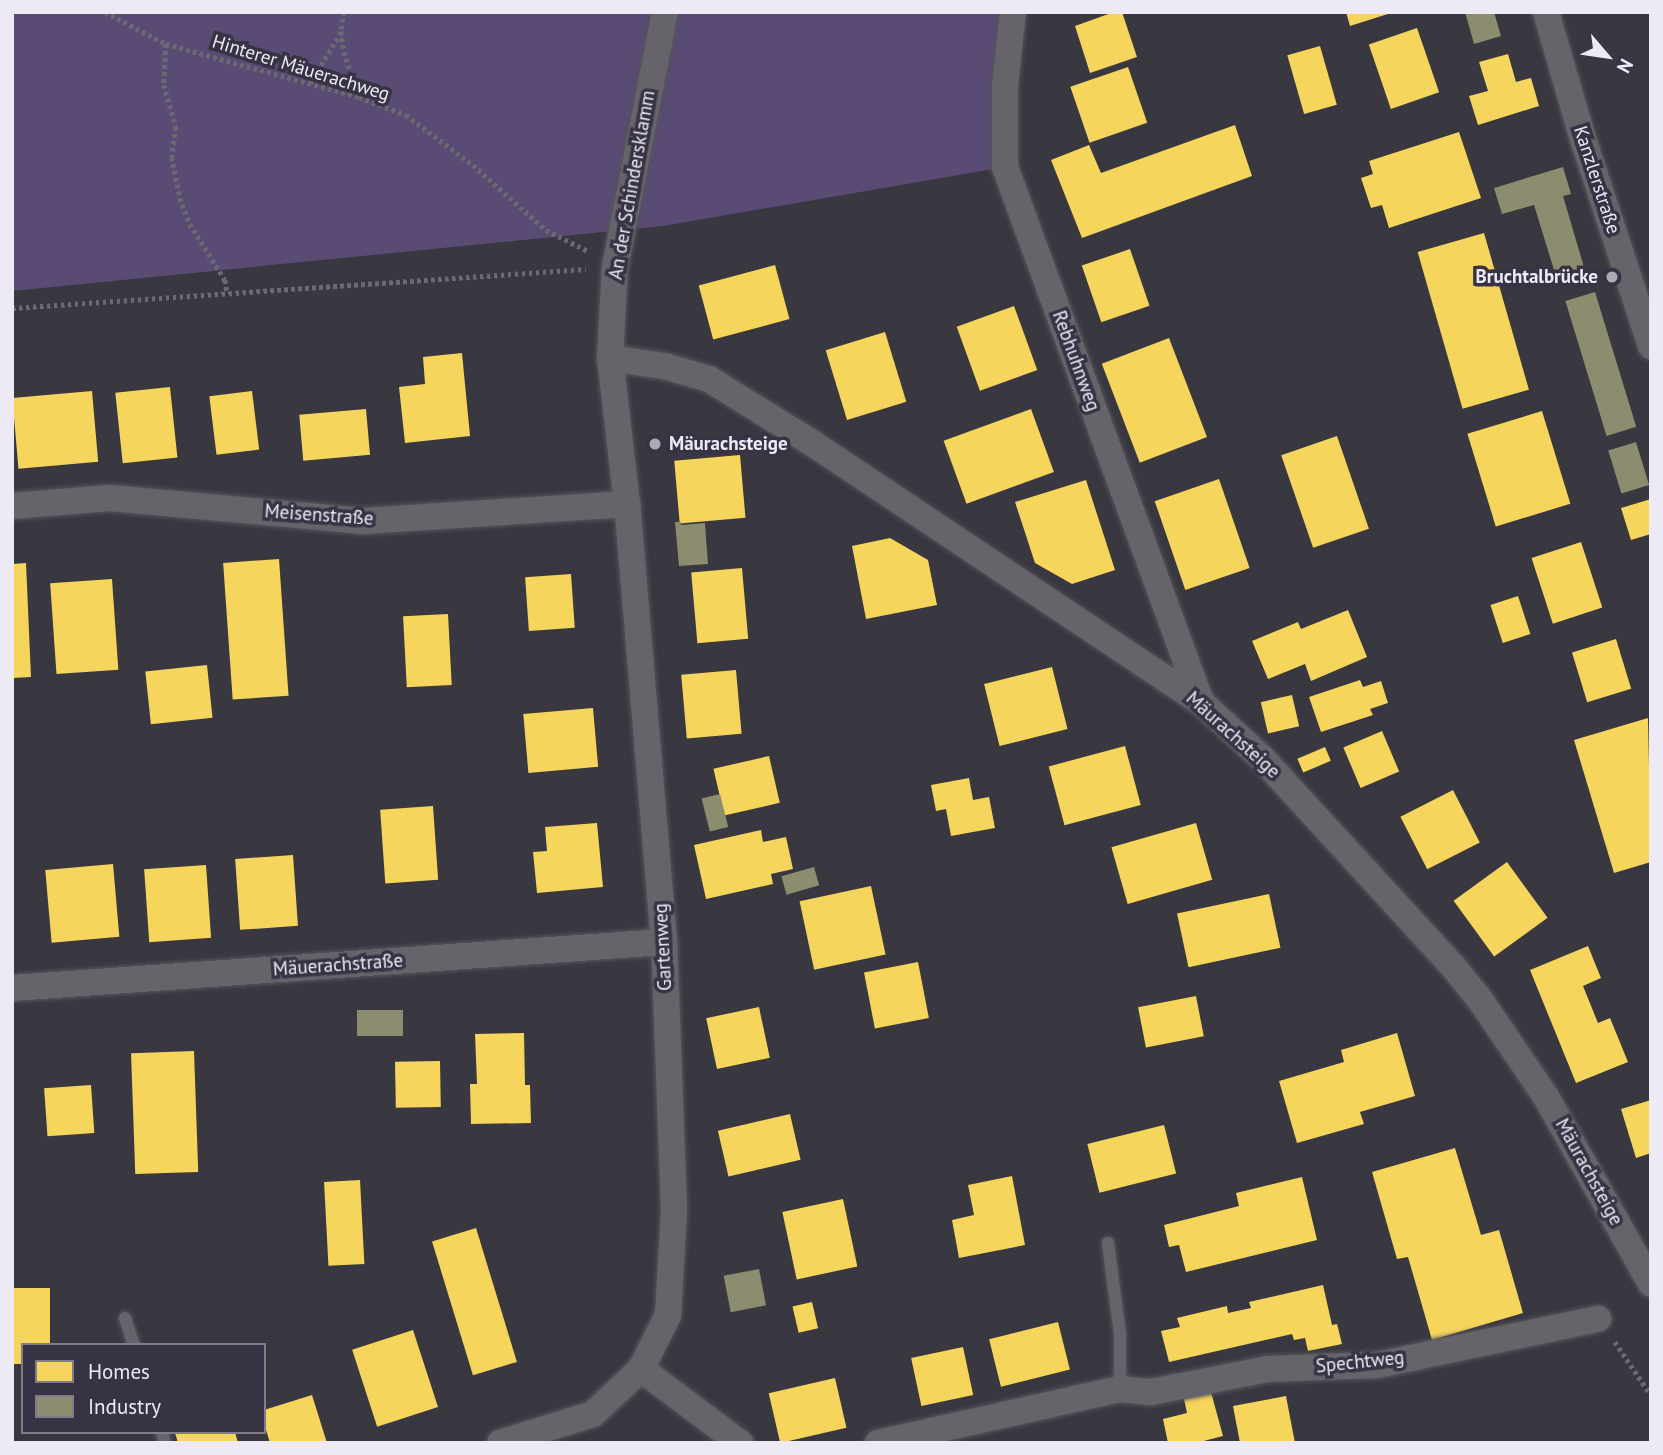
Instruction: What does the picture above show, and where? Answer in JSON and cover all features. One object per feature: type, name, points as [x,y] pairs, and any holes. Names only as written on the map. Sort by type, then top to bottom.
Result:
[{"type":"street","name":"An der Schindersklamm","points":[[610,358],[615,267],[665,12]]},
{"type":"street","name":"Rebhuhnweg","points":[[1013,12],[1005,83],[1005,167],[1200,702]]},
{"type":"street","name":"Kanzlerstraße","points":[[1546,12],[1583,139],[1651,346]]},
{"type":"street","name":"Mäurachsteige","points":[[610,358],[664,366],[709,379],[809,441],[1200,702],[1262,758],[1451,964],[1481,1001],[1546,1097],[1651,1283]]},
{"type":"street","name":"Gartenweg","points":[[500,1443],[593,1414],[641,1369],[668,1315],[674,1210],[664,942],[626,504],[610,358]]},
{"type":"street","name":"Meisenstraße","points":[[12,506],[110,498],[365,521],[626,504]]},
{"type":"street","name":"Mäuerachstraße","points":[[12,988],[664,942]]},
{"type":"street","name":"Spechtweg","points":[[878,1443],[1120,1389],[1151,1392],[1268,1369],[1377,1365],[1598,1319]]},
{"type":"street","points":[[641,1369],[740,1443]]},
{"type":"lane","points":[[1108,1243],[1120,1334],[1120,1389]]},
{"type":"lane","points":[[125,1318],[133,1343]]},
{"type":"path","name":"Hinterer Mäuerachweg","points":[[105,12],[166,44],[359,97],[406,115],[473,165],[546,230],[615,267]]},
{"type":"path","points":[[310,83],[341,31],[344,12]]},
{"type":"path","points":[[341,31],[359,97]]},
{"type":"path","points":[[166,44],[164,85],[176,127],[172,156],[180,198],[190,225],[225,280],[227,292]]},
{"type":"path","points":[[12,308],[615,267]]},
{"type":"path","points":[[1598,1319],[1651,1395]]},
{"type":"shaded area","points":[[12,12],[1013,12],[1005,167],[663,226],[12,291]]},
{"type":"building: Homes","points":[[1114,12],[1122,12],[1137,57],[1090,73],[1075,26]]},
{"type":"building: Homes","points":[[1346,12],[1391,12],[1391,13],[1350,26]]},
{"type":"building: Homes","points":[[1417,28],[1439,92],[1391,109],[1369,45]]},
{"type":"building: Homes","points":[[1320,46],[1337,105],[1304,114],[1287,55]]},
{"type":"building: Homes","points":[[1508,54],[1516,82],[1531,78],[1539,106],[1478,125],[1469,96],[1488,91],[1479,62]]},
{"type":"building: Homes","points":[[1128,67],[1147,123],[1090,143],[1070,87]]},
{"type":"building: Homes","points":[[1235,125],[1252,176],[1082,238],[1051,160],[1089,145],[1101,173]]},
{"type":"building: Homes","points":[[1459,132],[1481,198],[1389,228],[1382,205],[1371,208],[1361,178],[1373,174],[1369,161]]},
{"type":"building: Homes","points":[[1484,233],[1529,390],[1463,409],[1418,252]]},
{"type":"building: Homes","points":[[1130,249],[1150,306],[1101,322],[1082,266]]},
{"type":"building: Homes","points":[[775,265],[789,319],[713,340],[699,285]]},
{"type":"building: Homes","points":[[1014,306],[1037,370],[980,391],[957,327]]},
{"type":"building: Homes","points":[[885,332],[906,402],[847,420],[826,350]]},
{"type":"building: Homes","points":[[1169,338],[1207,437],[1140,463],[1102,364]]},
{"type":"building: Homes","points":[[462,353],[470,436],[405,443],[399,387],[425,384],[423,357]]},
{"type":"building: Homes","points":[[170,387],[177,458],[123,463],[115,393]]},
{"type":"building: Homes","points":[[92,391],[98,462],[18,469],[12,398]]},
{"type":"building: Homes","points":[[252,391],[259,450],[217,455],[209,396]]},
{"type":"building: Homes","points":[[366,409],[370,455],[303,461],[299,415]]},
{"type":"building: Homes","points":[[1031,409],[1054,472],[967,504],[944,441]]},
{"type":"building: Homes","points":[[1542,411],[1570,504],[1496,527],[1467,434]]},
{"type":"building: Homes","points":[[1337,436],[1369,529],[1313,548],[1281,455]]},
{"type":"building: Homes","points":[[740,455],[745,518],[680,524],[674,461]]},
{"type":"building: Homes","points":[[1219,479],[1250,568],[1185,590],[1155,501]]},
{"type":"building: Homes","points":[[1086,480],[1115,570],[1072,584],[1035,563],[1015,502]]},
{"type":"building: Homes","points":[[1651,499],[1651,534],[1631,540],[1621,508]]},
{"type":"building: Homes","points":[[890,538],[928,560],[937,605],[866,619],[852,546]]},
{"type":"building: Homes","points":[[1581,542],[1602,608],[1553,624],[1532,558]]},
{"type":"building: Homes","points":[[279,559],[289,696],[233,700],[223,563]]},
{"type":"building: Homes","points":[[26,563],[31,677],[12,678],[12,564]]},
{"type":"building: Homes","points":[[742,568],[748,639],[697,643],[691,572]]},
{"type":"building: Homes","points":[[571,574],[575,628],[529,631],[525,577]]},
{"type":"building: Homes","points":[[112,579],[118,670],[56,674],[50,583]]},
{"type":"building: Homes","points":[[1518,596],[1530,634],[1503,643],[1490,605]]},
{"type":"building: Homes","points":[[1348,610],[1367,657],[1311,681],[1305,664],[1268,679],[1252,641],[1298,622],[1301,629]]},
{"type":"building: Homes","points":[[448,614],[452,685],[407,687],[403,616]]},
{"type":"building: Homes","points":[[1616,639],[1631,689],[1587,702],[1572,652]]},
{"type":"building: Homes","points":[[207,665],[213,718],[151,724],[145,671]]},
{"type":"building: Homes","points":[[1052,667],[1067,729],[1000,746],[984,684]]},
{"type":"building: Homes","points":[[736,670],[742,734],[687,739],[681,675]]},
{"type":"building: Homes","points":[[1360,680],[1363,687],[1381,681],[1388,703],[1370,709],[1373,715],[1321,732],[1309,697]]},
{"type":"building: Homes","points":[[1292,695],[1299,726],[1268,733],[1261,702]]},
{"type":"building: Homes","points":[[593,708],[598,767],[528,773],[523,714]]},
{"type":"building: Homes","points":[[1648,718],[1651,862],[1614,873],[1574,740]]},
{"type":"building: Homes","points":[[1382,731],[1399,772],[1361,788],[1343,747]]},
{"type":"building: Homes","points":[[1125,746],[1141,805],[1064,825],[1049,766]]},
{"type":"building: Homes","points":[[1325,747],[1331,761],[1303,773],[1297,759]]},
{"type":"building: Homes","points":[[769,756],[780,803],[724,816],[713,769]]},
{"type":"building: Homes","points":[[969,778],[973,800],[989,797],[995,828],[951,836],[946,809],[936,811],[931,785]]},
{"type":"building: Homes","points":[[1453,790],[1480,843],[1427,869],[1400,817]]},
{"type":"building: Homes","points":[[433,806],[438,880],[385,884],[380,810]]},
{"type":"building: Homes","points":[[597,823],[603,887],[537,893],[533,852],[547,851],[545,827]]},
{"type":"building: Homes","points":[[1196,823],[1212,880],[1128,904],[1111,847]]},
{"type":"building: Homes","points":[[761,830],[763,842],[786,837],[793,869],[771,874],[773,884],[706,899],[694,845]]},
{"type":"building: Homes","points":[[293,855],[298,926],[240,930],[235,859]]},
{"type":"building: Homes","points":[[1507,862],[1548,918],[1494,957],[1454,901]]},
{"type":"building: Homes","points":[[113,864],[119,937],[52,943],[45,870]]},
{"type":"building: Homes","points":[[206,865],[211,938],[149,942],[144,869]]},
{"type":"building: Homes","points":[[871,886],[886,954],[814,970],[800,901]]},
{"type":"building: Homes","points":[[1269,894],[1280,948],[1188,967],[1177,914]]},
{"type":"building: Homes","points":[[1588,946],[1601,978],[1583,986],[1598,1023],[1610,1018],[1628,1062],[1576,1083],[1530,970]]},
{"type":"building: Homes","points":[[918,962],[929,1018],[875,1028],[864,972]]},
{"type":"building: Homes","points":[[1196,996],[1204,1036],[1146,1048],[1138,1007]]},
{"type":"building: Homes","points":[[759,1007],[770,1058],[717,1069],[706,1018]]},
{"type":"building: Homes","points":[[524,1033],[525,1085],[530,1085],[531,1123],[471,1124],[470,1084],[477,1084],[475,1034]]},
{"type":"building: Homes","points":[[1397,1033],[1415,1096],[1360,1112],[1364,1124],[1297,1143],[1279,1081],[1344,1062],[1341,1050]]},
{"type":"building: Homes","points":[[194,1051],[198,1172],[135,1174],[131,1053]]},
{"type":"building: Homes","points":[[440,1061],[441,1107],[396,1108],[395,1062]]},
{"type":"building: Homes","points":[[91,1085],[94,1133],[47,1136],[44,1088]]},
{"type":"building: Homes","points":[[1651,1100],[1651,1153],[1636,1158],[1621,1109]]},
{"type":"building: Homes","points":[[790,1114],[801,1160],[728,1176],[718,1131]]},
{"type":"building: Homes","points":[[1164,1125],[1176,1174],[1099,1193],[1087,1144]]},
{"type":"building: Homes","points":[[1455,1148],[1481,1235],[1499,1230],[1523,1313],[1432,1340],[1408,1257],[1397,1259],[1372,1172]]},
{"type":"building: Homes","points":[[1012,1176],[1025,1245],[959,1258],[952,1220],[974,1215],[968,1185]]},
{"type":"building: Homes","points":[[1302,1177],[1317,1240],[1186,1272],[1179,1245],[1169,1247],[1164,1225],[1239,1206],[1236,1193]]},
{"type":"building: Homes","points":[[360,1180],[364,1264],[328,1266],[324,1182]]},
{"type":"building: Homes","points":[[843,1199],[857,1266],[797,1279],[782,1212]]},
{"type":"building: Homes","points":[[476,1228],[517,1362],[473,1375],[432,1241]]},
{"type":"building: Homes","points":[[1323,1285],[1332,1325],[1337,1324],[1342,1344],[1308,1351],[1305,1338],[1294,1340],[1292,1334],[1169,1362],[1161,1331],[1180,1327],[1177,1318],[1227,1306],[1228,1313],[1251,1308],[1249,1302]]},
{"type":"building: Homes","points":[[12,1288],[50,1288],[50,1343],[21,1343],[21,1364],[12,1364]]},
{"type":"building: Homes","points":[[812,1302],[818,1328],[799,1333],[793,1306]]},
{"type":"building: Homes","points":[[1058,1322],[1070,1370],[1001,1387],[989,1339]]},
{"type":"building: Homes","points":[[413,1330],[438,1407],[377,1427],[352,1350]]},
{"type":"building: Homes","points":[[963,1347],[973,1395],[921,1406],[911,1358]]},
{"type":"building: Homes","points":[[835,1378],[846,1428],[780,1443],[769,1393]]},
{"type":"building: Homes","points":[[1211,1392],[1223,1436],[1196,1443],[1168,1443],[1163,1419],[1187,1413],[1184,1399]]},
{"type":"building: Homes","points":[[312,1395],[327,1443],[270,1443],[266,1430],[266,1409]]},
{"type":"building: Homes","points":[[1286,1396],[1295,1443],[1240,1443],[1233,1406]]},
{"type":"building: Homes","points":[[175,1434],[236,1434],[238,1443],[178,1443]]},
{"type":"building: Industry","points":[[1465,12],[1494,12],[1501,36],[1474,44]]},
{"type":"building: Industry","points":[[1563,167],[1571,194],[1563,196],[1586,274],[1558,283],[1534,205],[1502,214],[1494,188]]},
{"type":"building: Industry","points":[[1595,292],[1636,427],[1607,436],[1565,301]]},
{"type":"building: Industry","points":[[1636,442],[1649,485],[1621,494],[1608,450]]},
{"type":"building: Industry","points":[[675,522],[681,522],[681,525],[705,523],[708,564],[679,566]]},
{"type":"building: Industry","points":[[720,794],[728,827],[710,832],[702,799]]},
{"type":"building: Industry","points":[[814,867],[819,885],[787,895],[781,876]]},
{"type":"building: Industry","points":[[357,1010],[403,1010],[403,1036],[357,1036]]},
{"type":"building: Industry","points":[[759,1269],[766,1305],[731,1312],[724,1276]]},
{"type":"place","name":"Bruchtalbrücke","points":[[1612,277]]},
{"type":"place","name":"Mäurachsteige","points":[[655,444]]}]
